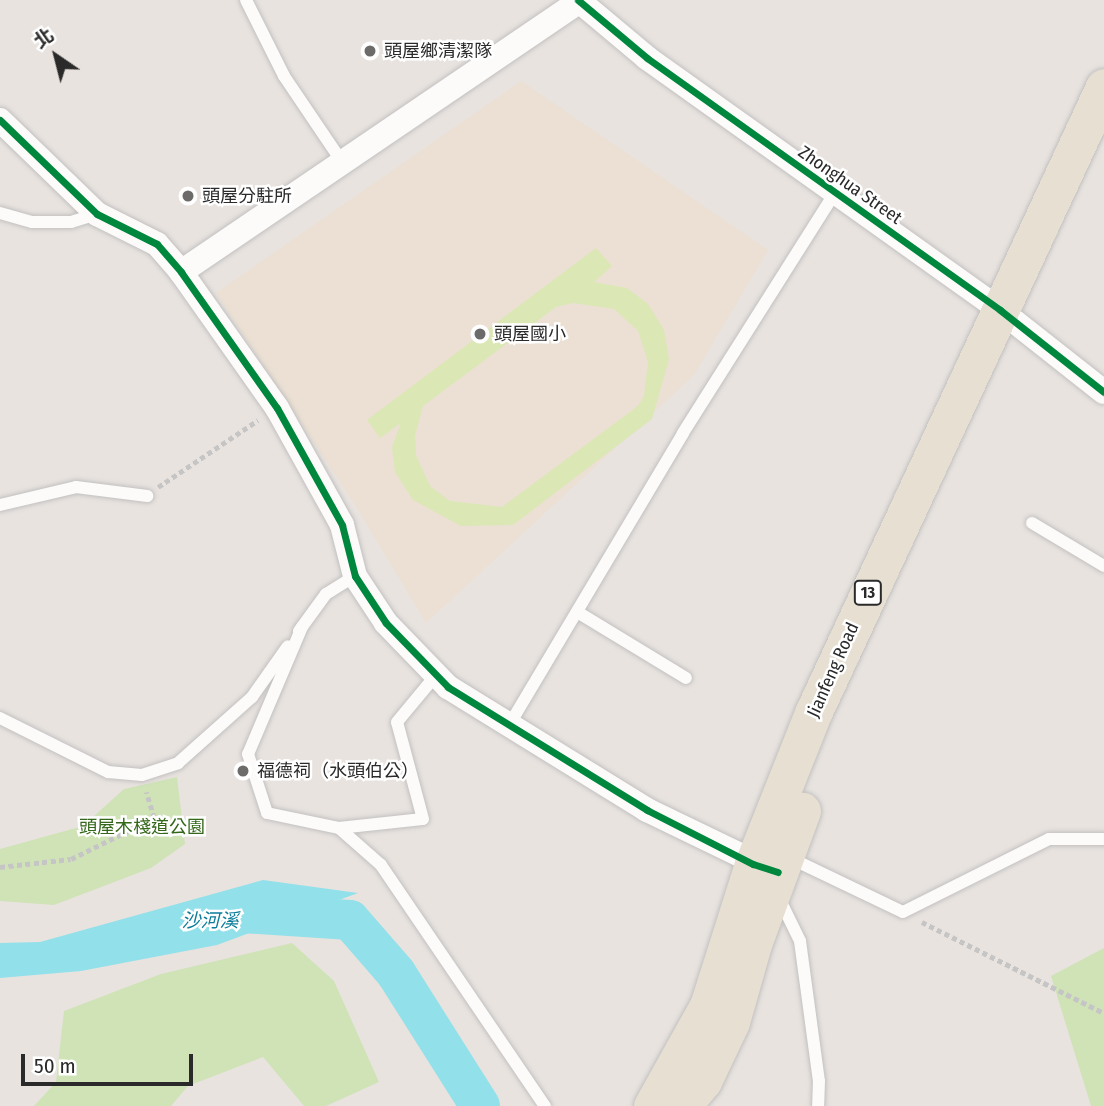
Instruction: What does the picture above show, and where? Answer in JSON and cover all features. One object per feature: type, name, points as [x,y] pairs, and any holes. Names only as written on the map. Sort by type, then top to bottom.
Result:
[{"type":"main road","name":"Jianfeng Road","points":[[1009,318],[1104,87]]},
{"type":"main road","name":"Jianfeng Road","points":[[682,1106],[703,1081],[731,1022],[765,868],[814,711],[1009,318],[1104,144]]},
{"type":"main road","name":"Jianfeng Road","points":[[652,1106],[708,1006],[765,868]]},
{"type":"street","points":[[181,272],[579,1]]},
{"type":"street","name":"Zhonghua Street","points":[[579,1],[834,194],[1009,318],[1104,392]]},
{"type":"street","points":[[0,120],[97,214],[158,244],[181,272],[277,408],[342,525],[355,576],[386,623],[436,675],[508,727],[647,810],[765,868]]},
{"type":"lane","points":[[246,0],[284,76],[342,162]]},
{"type":"lane","points":[[508,727],[579,613],[683,432],[834,194]]},
{"type":"lane","points":[[0,214],[32,222],[71,222],[97,214]]},
{"type":"lane","points":[[0,505],[76,487],[147,496]]},
{"type":"lane","points":[[1032,523],[1104,566]]},
{"type":"lane","points":[[0,718],[108,772],[142,775],[178,762],[252,697],[326,594],[355,576]]},
{"type":"lane","points":[[579,613],[685,678]]},
{"type":"lane","points":[[302,627],[248,754],[267,813],[339,828],[424,819],[397,722],[436,675]]},
{"type":"lane","points":[[339,828],[381,865],[545,1106]]},
{"type":"lane","points":[[818,1106],[819,1081],[800,941],[765,868],[788,856],[903,912],[1049,839],[1104,839]]},
{"type":"path","points":[[147,496],[209,449],[277,408]]},
{"type":"path","points":[[0,867],[71,859],[154,818],[142,775]]},
{"type":"path","points":[[903,912],[1104,1013]]},
{"type":"shaded area","name":"頭屋國小","points":[[521,81],[768,250],[694,375],[426,623],[358,510],[216,293]]},
{"type":"green space","points":[[596,248],[612,266],[594,282],[627,288],[648,304],[664,330],[669,359],[652,419],[513,525],[461,526],[413,500],[395,472],[392,447],[401,423],[380,438],[367,420]],"holes":[[[573,303],[614,309],[638,331],[648,362],[644,396],[638,406],[502,507],[450,501],[430,486],[416,455],[415,436],[423,406],[556,307]]]},
{"type":"green space","name":"頭屋木棧道公園","points":[[177,777],[185,844],[151,868],[54,905],[0,901],[0,849],[83,826],[124,789]]},
{"type":"green space","points":[[292,943],[334,981],[379,1082],[326,1106],[304,1106],[263,1057],[188,1086],[171,1106],[34,1106],[56,1082],[64,1011],[161,974]]},
{"type":"green space","points":[[1104,948],[1104,1106],[1091,1106],[1051,976]]},
{"type":"water","name":"沙河溪","points":[[263,880],[358,893],[217,945],[81,971],[0,978],[0,943],[40,942]]},
{"type":"waterway","name":"沙河溪","points":[[242,913],[350,920],[396,973],[480,1106]]},
{"type":"cycle path","points":[[578,0],[647,58],[1000,310],[1104,392]]},
{"type":"cycle path","points":[[0,120],[97,214],[157,244],[181,272],[277,408],[342,525],[355,576],[386,623],[448,687],[647,810],[753,864],[778,872]]},
{"type":"place","name":"頭屋鄉清潔隊","points":[[370,51]]},
{"type":"place","name":"頭屋分駐所","points":[[188,196]]},
{"type":"place","name":"頭屋國小","points":[[480,334]]},
{"type":"place","name":"福德祠（水頭伯公）","points":[[243,771]]}]
